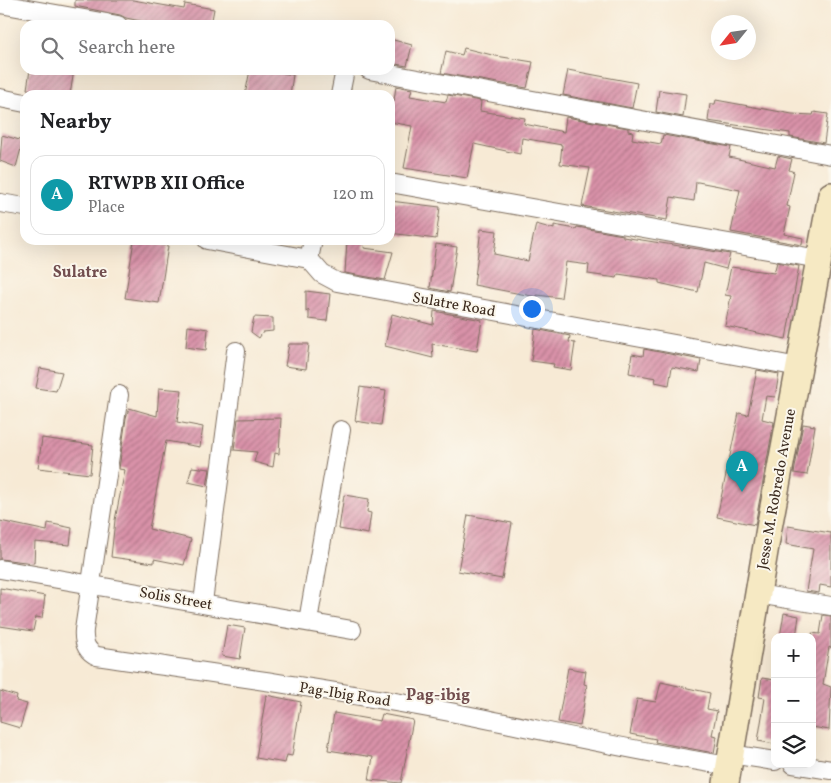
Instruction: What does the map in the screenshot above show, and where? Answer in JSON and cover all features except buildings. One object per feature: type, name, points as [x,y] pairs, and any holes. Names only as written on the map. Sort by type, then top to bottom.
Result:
[{"type":"main road","name":"Jesse M. Robredo Avenue","points":[[728,768],[757,594],[831,195]]},
{"type":"street","points":[[0,4],[90,20]]},
{"type":"street","points":[[341,90],[344,75]]},
{"type":"street","points":[[395,75],[831,155]]},
{"type":"street","points":[[0,98],[20,102]]},
{"type":"street","points":[[395,184],[819,259]]},
{"type":"street","points":[[0,203],[20,206]]},
{"type":"street","points":[[232,245],[309,260],[312,245]]},
{"type":"street","name":"Sulatre Road","points":[[309,260],[322,274],[337,282],[799,367]]},
{"type":"street","points":[[203,602],[236,351]]},
{"type":"street","name":"Pag-Ibig Road","points":[[119,395],[84,637],[86,646],[91,653],[97,656],[360,696],[728,768],[771,762]]},
{"type":"street","points":[[308,621],[341,430]]},
{"type":"street","name":"Solis Street","points":[[0,569],[203,602],[352,630]]},
{"type":"street","points":[[757,594],[831,606]]},
{"type":"street","points":[[816,768],[831,770]]},
{"type":"place","name":"RTWPB XII Office","points":[[742,492]]},
{"type":"district","name":"Sulatre","points":[[80,271]]},
{"type":"district","name":"Pag-ibig","points":[[438,694]]}]
